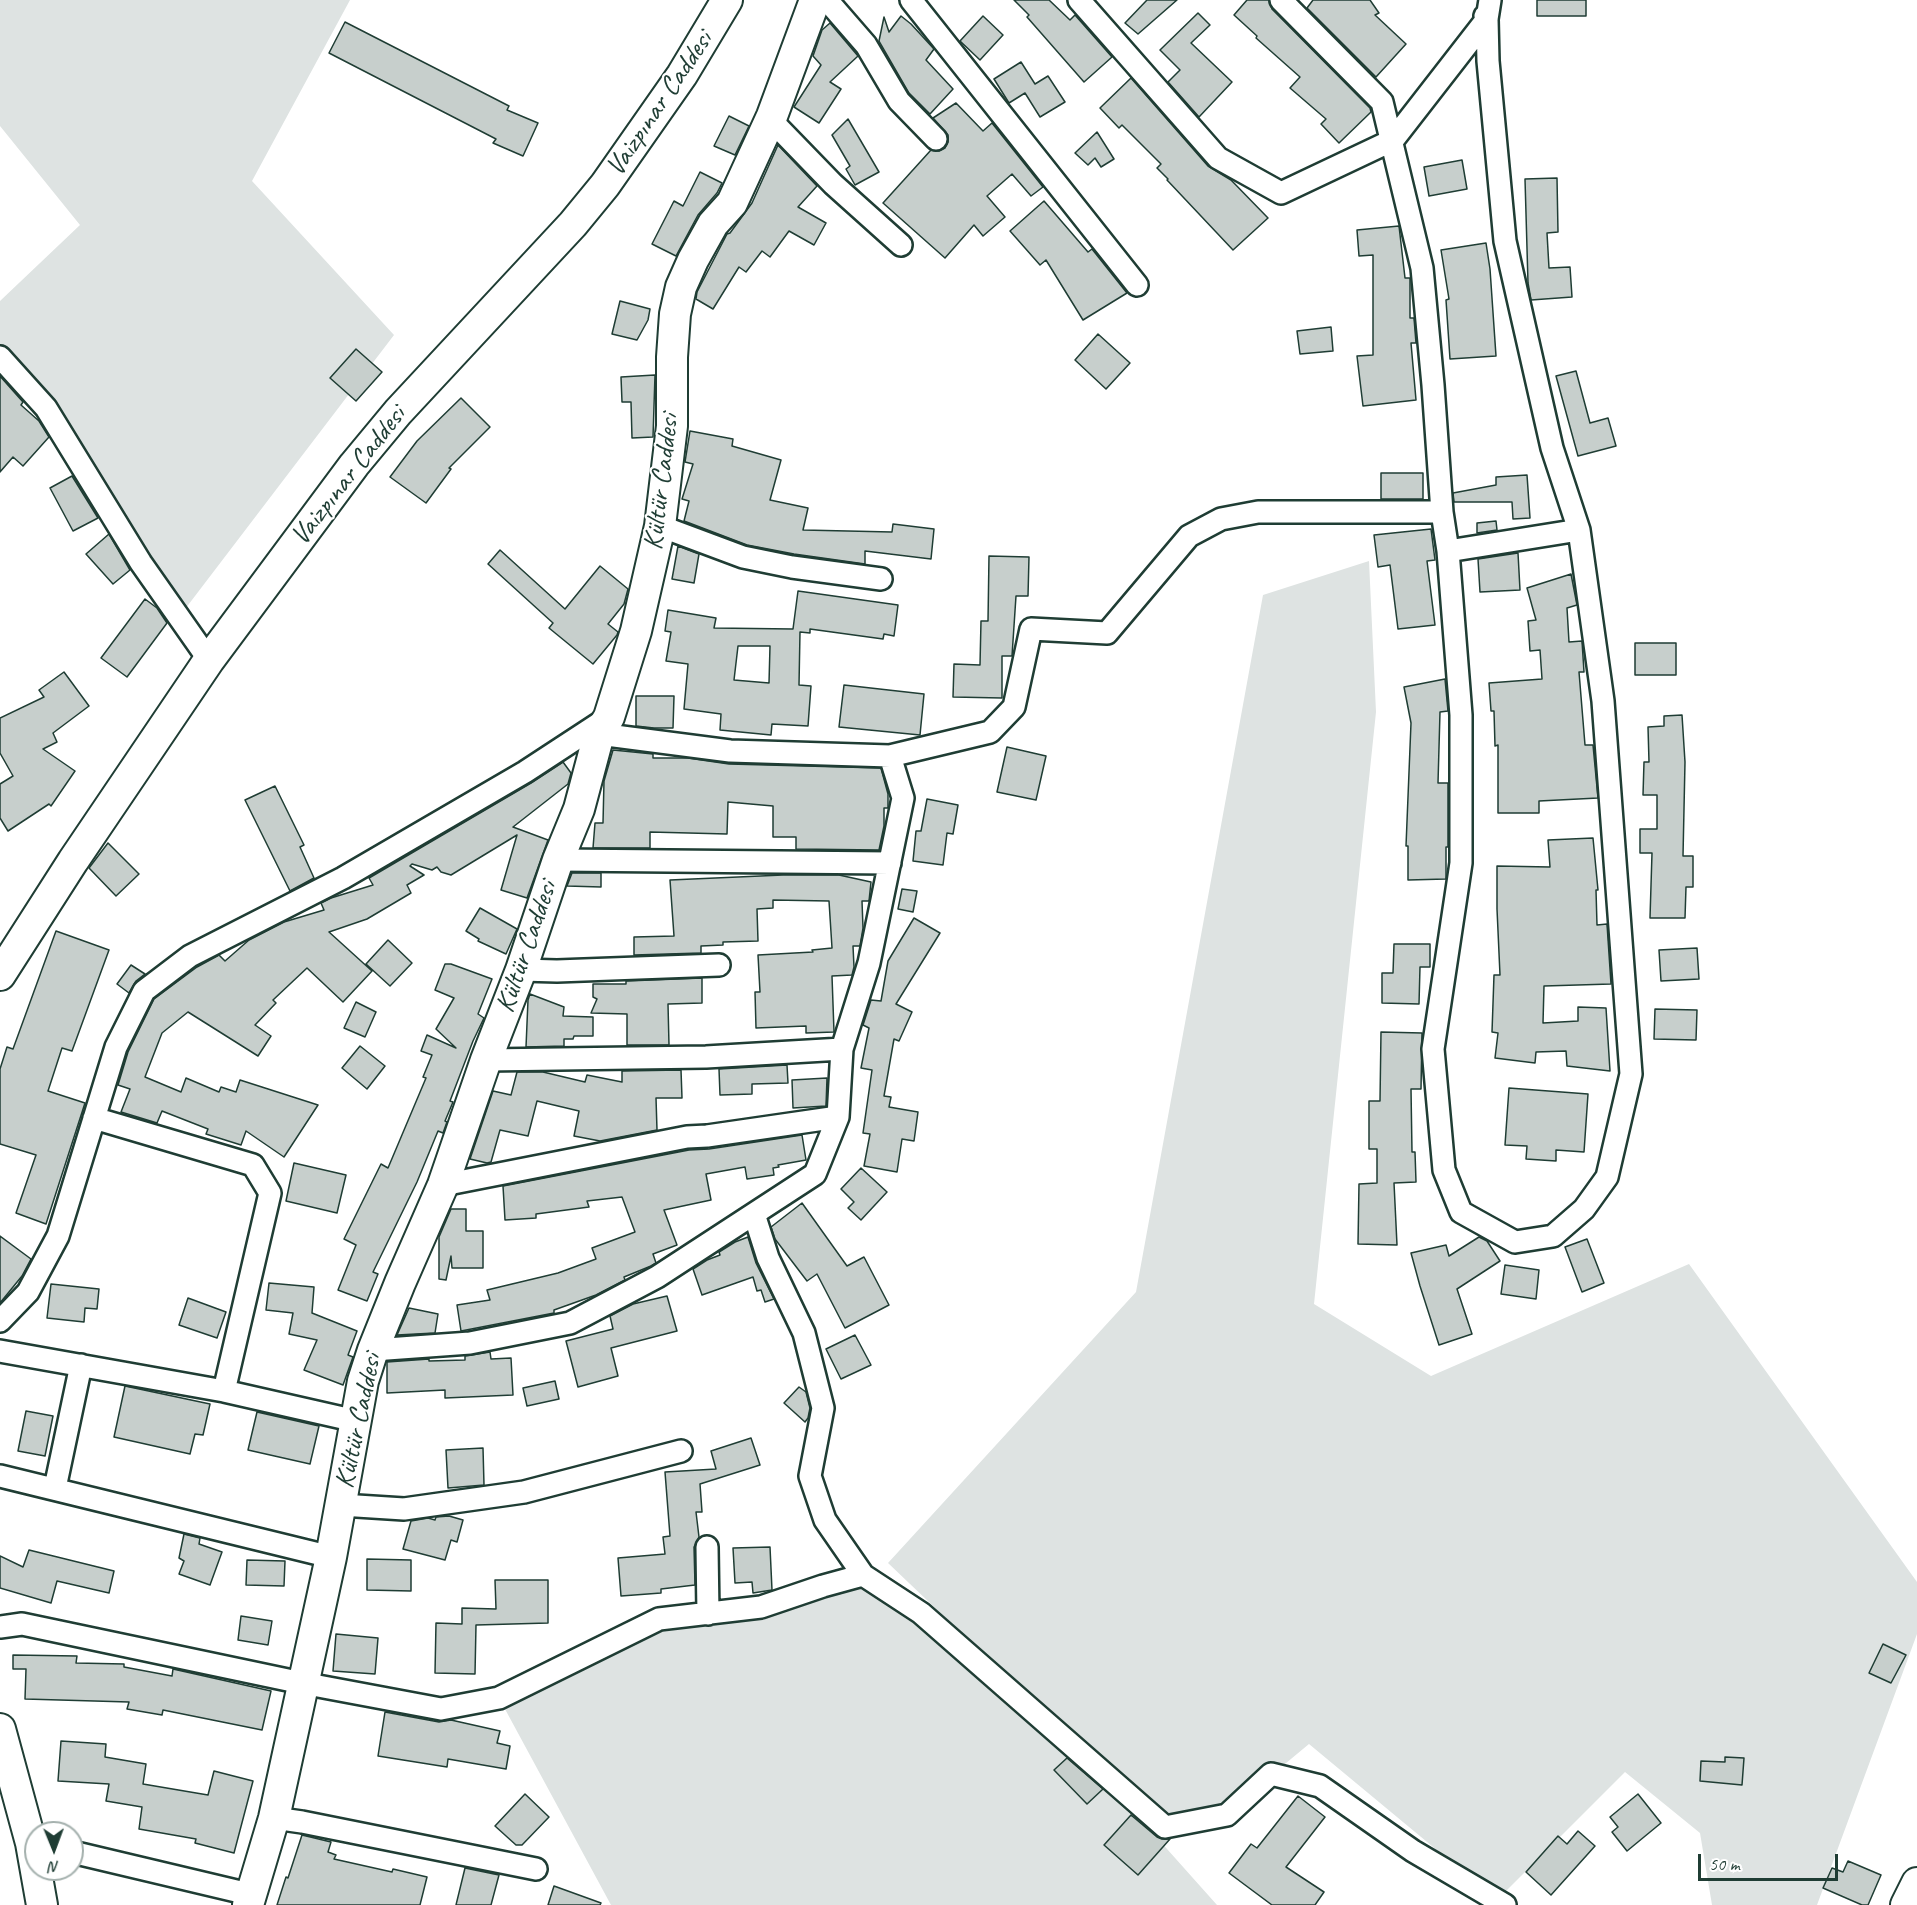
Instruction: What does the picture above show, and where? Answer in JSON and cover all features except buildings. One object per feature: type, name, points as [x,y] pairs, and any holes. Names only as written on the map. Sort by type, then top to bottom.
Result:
[{"type":"street","name":"Vaizpınar Caddesi","points":[[0,975],[73,861],[209,660],[354,465],[398,412],[573,224],[606,185],[682,75],[727,0]]},
{"type":"street","name":"Kültür Caddesi","points":[[251,1900],[274,1818],[331,1557],[363,1382],[373,1350],[443,1185],[486,1060],[521,970],[558,860],[579,809],[604,725],[636,631],[660,526],[672,426],[672,357],[675,314],[681,287],[713,224],[732,203],[770,119],[815,0]]},
{"type":"street","points":[[827,0],[866,45],[899,101],[936,139]]},
{"type":"street","points":[[911,0],[1137,285]]},
{"type":"street","points":[[1079,0],[1218,158],[1281,193],[1393,140],[1488,9]]},
{"type":"street","points":[[1281,0],[1382,102],[1422,268],[1461,715],[1461,863],[1433,1049],[1444,1170],[1461,1212],[1515,1242],[1553,1236],[1584,1209],[1607,1177],[1631,1074],[1603,701],[1579,530],[1552,448],[1505,241],[1488,61],[1488,9]]},
{"type":"street","points":[[1475,0],[1488,9]]},
{"type":"street","points":[[770,119],[833,184],[901,245]]},
{"type":"street","points":[[0,357],[46,408],[141,563],[209,660]]},
{"type":"street","points":[[0,1321],[28,1292],[58,1236],[116,1047],[144,992],[190,956],[343,878],[604,725],[730,750],[890,756],[990,732],[1014,707],[1031,629],[1107,633],[1189,536],[1221,519],[1258,512],[1442,512]]},
{"type":"street","points":[[660,526],[743,557],[792,567],[881,579]]},
{"type":"street","points":[[1448,551],[1579,530]]},
{"type":"street","points":[[373,1350],[470,1343],[570,1323],[657,1276],[815,1174],[838,1117],[842,1048],[869,963],[903,798],[890,756]]},
{"type":"street","points":[[558,860],[890,863]]},
{"type":"street","points":[[521,970],[557,971],[719,965]]},
{"type":"street","points":[[486,1060],[706,1057],[842,1048]]},
{"type":"street","points":[[443,1185],[687,1137],[838,1117]]},
{"type":"street","points":[[94,1118],[253,1165],[270,1194],[224,1391]]},
{"type":"street","points":[[754,1214],[768,1258],[804,1333],[823,1408],[810,1476],[825,1521],[863,1575],[921,1613],[1165,1827],[1227,1815],[1271,1774],[1320,1786],[1413,1851],[1505,1905]]},
{"type":"street","points":[[0,1351],[224,1391],[356,1421]]},
{"type":"street","points":[[55,1488],[81,1365]]},
{"type":"street","points":[[341,1505],[404,1509],[524,1492],[681,1452]]},
{"type":"street","points":[[0,1476],[331,1557]]},
{"type":"street","points":[[707,1547],[708,1614]]},
{"type":"street","points":[[0,1626],[21,1624],[303,1683],[441,1709],[498,1698],[659,1619],[761,1607],[863,1575]]},
{"type":"street","points":[[0,1729],[27,1821]]},
{"type":"street","points":[[274,1818],[536,1869]]},
{"type":"street","points":[[84,1855],[251,1900]]},
{"type":"street","points":[[39,1881],[42,1905]]},
{"type":"street","points":[[1906,1905],[1917,1883]]},
{"type":"shaded area","points":[[0,0],[350,0],[252,181],[394,335],[179,617],[0,365],[0,301],[80,225],[0,126]]},
{"type":"shaded area","points":[[1369,561],[1376,712],[1314,1304],[1431,1376],[1689,1264],[1917,1582],[1917,1634],[1817,1905],[1712,1905],[1700,1833],[1625,1772],[1497,1900],[1309,1744],[1244,1798],[1165,1827],[888,1563],[1136,1292],[1263,595]]},
{"type":"shaded area","points":[[863,1575],[1159,1840],[1217,1905],[611,1905],[499,1698],[659,1619]]}]
